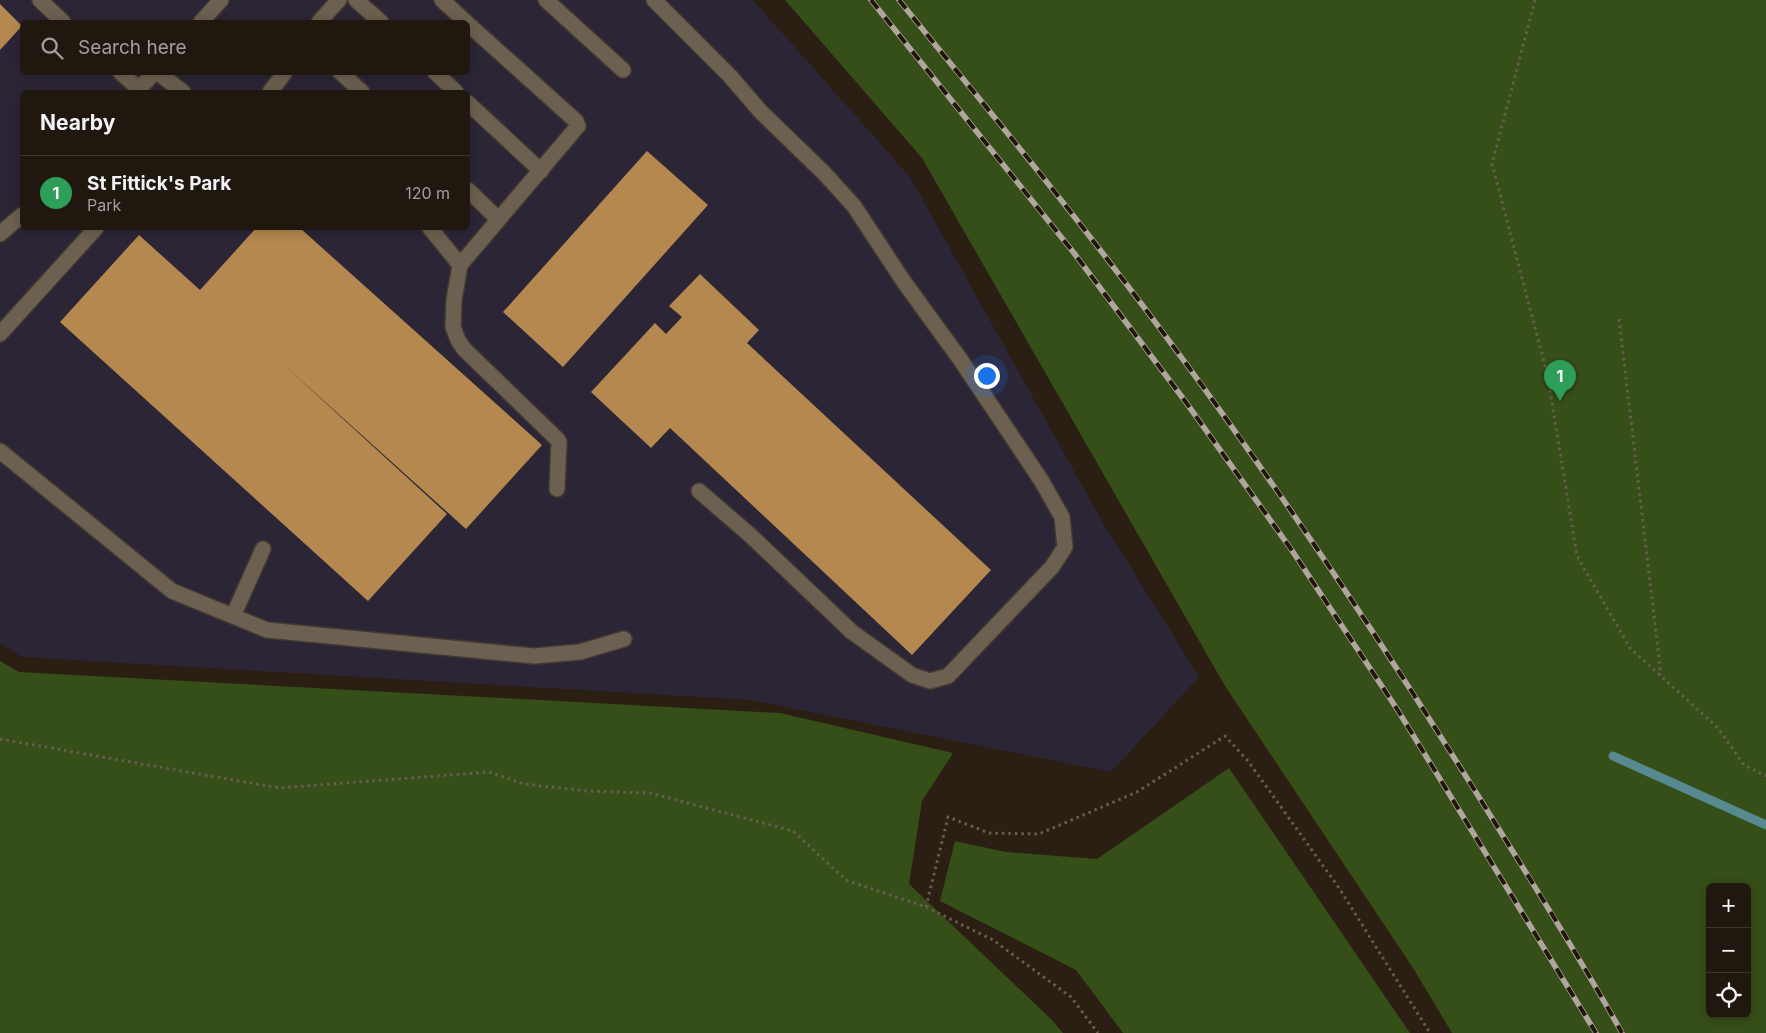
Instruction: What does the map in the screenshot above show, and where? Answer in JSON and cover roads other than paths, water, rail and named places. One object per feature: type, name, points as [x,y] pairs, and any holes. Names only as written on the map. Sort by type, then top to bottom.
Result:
[{"type":"street","points":[[40,0],[61,20]]},
{"type":"street","points":[[203,20],[221,0]]},
{"type":"street","points":[[321,20],[339,0]]},
{"type":"street","points":[[356,0],[378,20]]},
{"type":"street","points":[[442,0],[464,20]]},
{"type":"street","points":[[546,0],[623,70]]},
{"type":"street","points":[[654,0],[730,76],[761,112],[824,173],[854,206],[904,282],[958,355],[1041,480],[1062,517],[1065,547],[1052,568],[948,676],[930,681],[912,675],[852,632],[750,535],[699,492]]},
{"type":"street","points":[[470,26],[578,124],[578,129],[460,265],[453,316],[453,328],[464,349],[558,439],[557,489]]},
{"type":"street","points":[[123,75],[137,90]]},
{"type":"street","points":[[139,90],[153,75]]},
{"type":"street","points":[[160,75],[180,90]]},
{"type":"street","points":[[271,90],[283,75]]},
{"type":"street","points":[[343,75],[360,90]]},
{"type":"street","points":[[437,75],[454,90]]},
{"type":"street","points":[[470,105],[541,171]]},
{"type":"street","points":[[470,192],[498,219]]},
{"type":"street","points":[[0,234],[20,217]]},
{"type":"street","points":[[0,334],[94,230]]},
{"type":"street","points":[[432,230],[460,265]]},
{"type":"street","points":[[0,451],[172,591],[267,630],[534,656],[580,652],[624,639]]},
{"type":"street","points":[[233,616],[264,549]]},
{"type":"waterway","points":[[1613,756],[1766,825]]},
{"type":"railway","points":[[871,0],[1074,253],[1185,401],[1291,549],[1397,709],[1596,1033]]},
{"type":"railway","points":[[899,0],[1094,242],[1195,376],[1293,513],[1386,652],[1477,794],[1551,913],[1622,1033]]},
{"type":"place","name":"St Fittick's Park","points":[[1560,401]]}]
